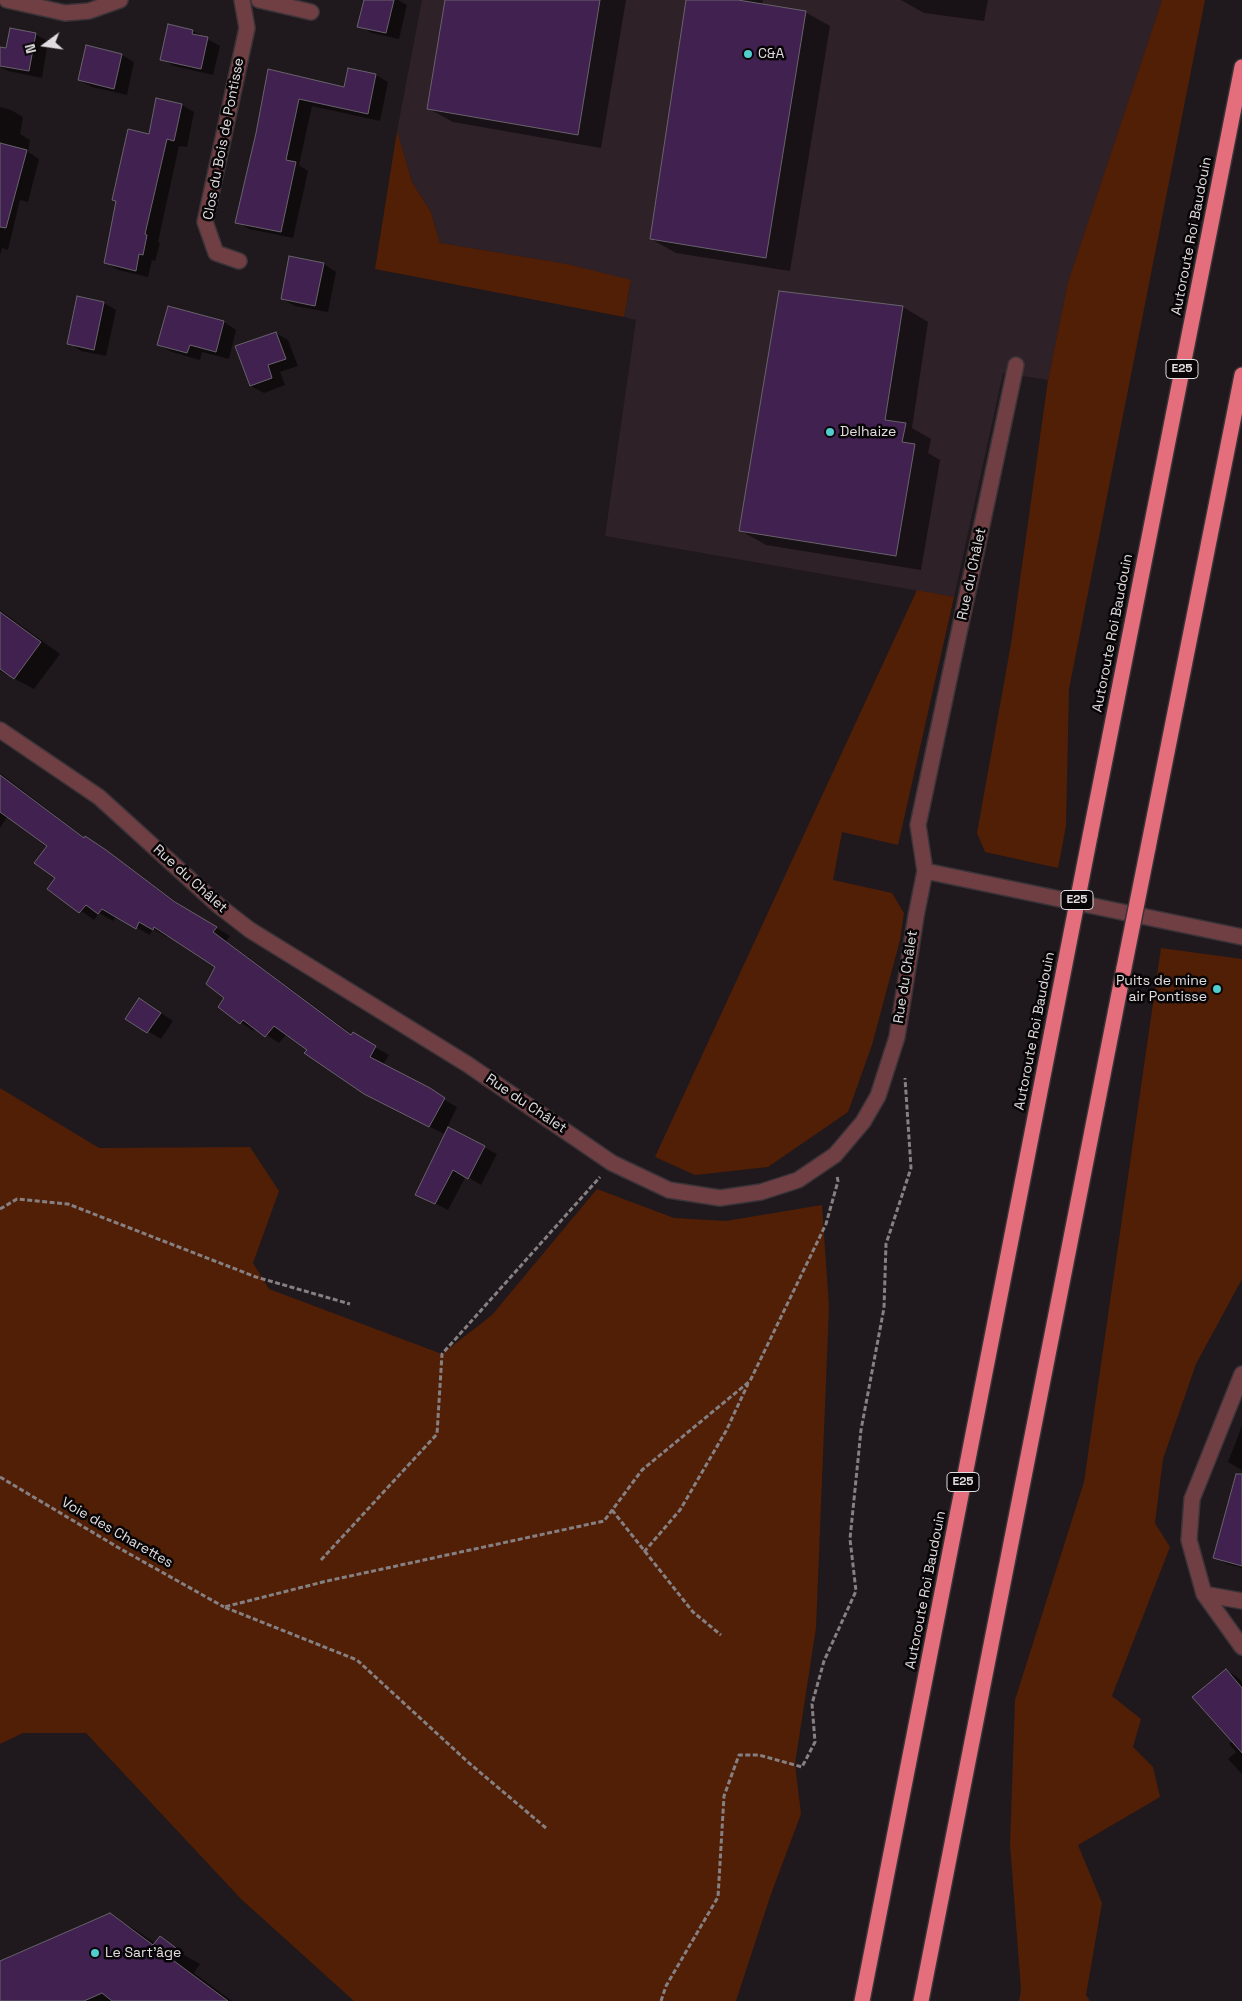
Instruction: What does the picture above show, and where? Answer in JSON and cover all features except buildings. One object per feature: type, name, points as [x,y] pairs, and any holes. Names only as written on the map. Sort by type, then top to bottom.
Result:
[{"type":"highway","name":"Autoroute Roi Baudouin","points":[[862,2001],[1242,67]]},
{"type":"highway","points":[[921,2001],[1242,375]]},
{"type":"street","points":[[7,0],[65,13],[89,11],[120,0]]},
{"type":"street","name":"Clos du Bois de Pontisse","points":[[239,261],[216,253],[205,222],[247,28],[242,0]]},
{"type":"street","points":[[259,0],[311,12]]},
{"type":"street","name":"Rue du Châlet","points":[[0,730],[99,797],[219,906],[250,930],[467,1064],[612,1163],[669,1190],[720,1198],[762,1192],[798,1180],[835,1155],[863,1122],[878,1096],[898,1037],[916,916],[925,872],[918,824],[1016,365]]},
{"type":"street","points":[[925,872],[1242,937]]},
{"type":"street","points":[[1242,1374],[1192,1499],[1189,1540],[1204,1594],[1242,1647]]},
{"type":"street","points":[[1204,1594],[1242,1601]]},
{"type":"path","points":[[661,2001],[666,1986],[718,1897],[724,1796],[739,1755],[759,1755],[802,1767],[815,1742],[812,1704],[824,1661],[856,1591],[850,1539],[861,1430],[884,1308],[886,1244],[911,1168],[907,1089],[904,1072]]},
{"type":"path","points":[[644,1552],[680,1510],[726,1431],[826,1224],[838,1181],[835,1155]]},
{"type":"path","points":[[322,1560],[437,1434],[442,1354],[612,1163]]},
{"type":"path","points":[[0,1210],[17,1198],[68,1204],[256,1277],[350,1304]]},
{"type":"path","points":[[224,1607],[327,1581],[604,1521],[642,1470],[750,1381]]},
{"type":"path","name":"Voie des Charettes","points":[[0,1477],[119,1548],[224,1607],[357,1660],[469,1764],[546,1828]]},
{"type":"path","points":[[612,1510],[693,1612],[721,1635]]},
{"type":"shaded area","points":[[422,0],[1162,0],[1068,282],[1048,380],[1003,373],[954,597],[605,536],[636,320],[624,317],[631,281],[567,264],[440,243],[431,212],[412,182],[397,131]]},
{"type":"shaded area","points":[[1162,0],[1205,0],[1069,689],[1066,826],[1058,868],[985,852],[977,833],[1011,644],[1048,380],[1068,282]]},
{"type":"shaded area","points":[[397,131],[412,182],[431,212],[440,243],[567,264],[631,280],[624,317],[375,269]]},
{"type":"shaded area","points":[[917,590],[954,597],[898,845],[842,832],[833,880],[892,893],[904,913],[900,940],[872,1045],[848,1112],[768,1167],[695,1175],[655,1157]]},
{"type":"shaded area","points":[[1161,948],[1242,959],[1242,1279],[1196,1364],[1163,1459],[1155,1523],[1170,1547],[1112,1696],[1141,1719],[1133,1747],[1153,1767],[1160,1797],[1078,1845],[1102,1903],[1086,1995],[1090,2001],[1019,2001],[1021,1990],[1010,1844],[1015,1700],[1084,1482]]},
{"type":"shaded area","points":[[0,1088],[99,1148],[250,1147],[279,1191],[253,1263],[269,1289],[442,1354],[492,1315],[597,1189],[674,1218],[726,1221],[822,1205],[829,1307],[816,1628],[795,1764],[801,1814],[771,1894],[736,2001],[354,2001],[241,1899],[86,1733],[23,1733],[0,1744]]},
{"type":"place","name":"C&A","points":[[748,54]]},
{"type":"place","name":"Delhaize","points":[[830,432]]},
{"type":"place","name":"Puits de mine air Pontisse","points":[[1217,989]]},
{"type":"place","name":"Le Sart'âge","points":[[95,1953]]}]
